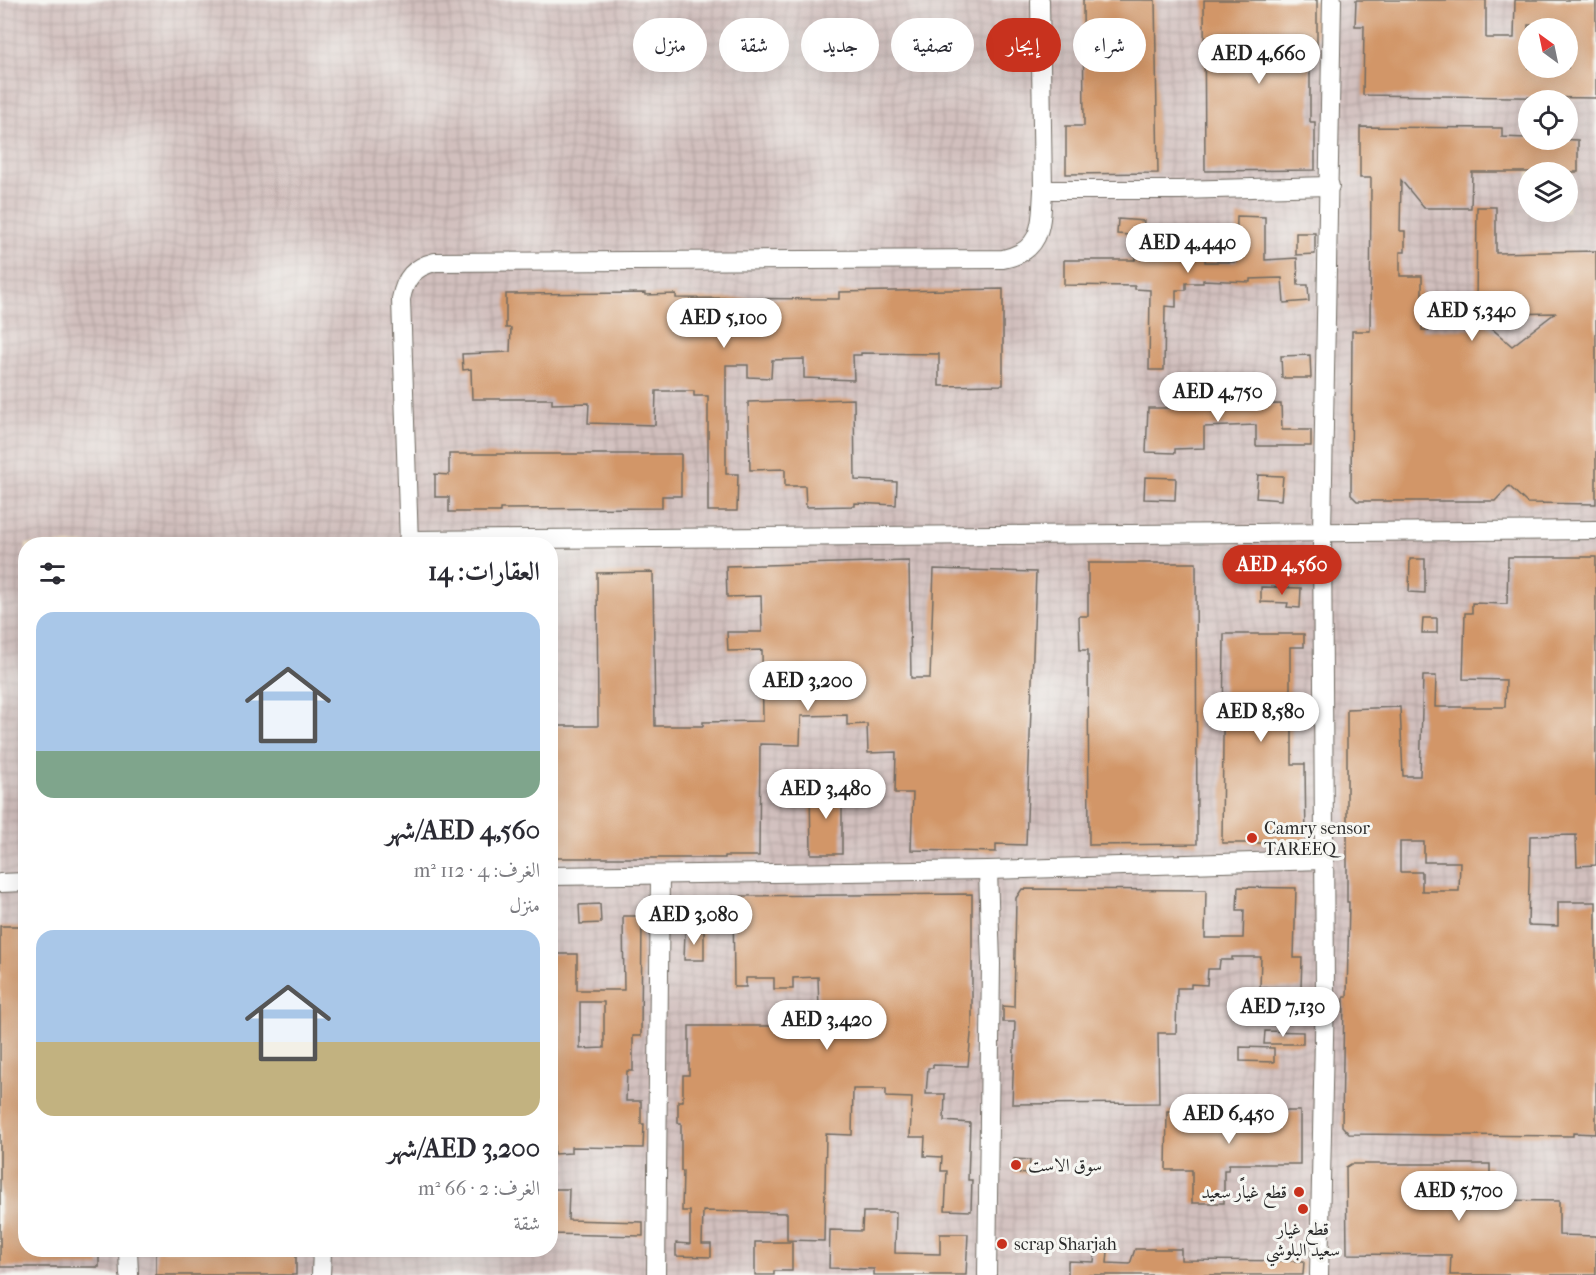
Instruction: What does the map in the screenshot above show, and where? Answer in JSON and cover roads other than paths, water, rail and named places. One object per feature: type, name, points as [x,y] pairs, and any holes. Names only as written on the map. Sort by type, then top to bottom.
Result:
[{"type":"street","points":[[409,537],[401,299],[403,286],[410,274],[422,265],[435,262],[1003,260],[1015,257],[1034,242],[1039,231],[1043,190],[1040,0]]},
{"type":"street","points":[[1319,1275],[1325,992],[1322,531],[1332,0]]},
{"type":"street","points":[[1043,190],[1179,190],[1330,186]]},
{"type":"street","points":[[558,540],[1596,530]]},
{"type":"street","points":[[558,876],[988,870],[1324,860]]},
{"type":"street","points":[[987,1275],[991,964],[988,870]]},
{"type":"street","points":[[656,1275],[660,875]]},
{"type":"street","points":[[0,883],[18,882]]},
{"type":"street","points":[[128,1257],[129,1275]]},
{"type":"street","points":[[321,1275],[322,1257]]},
{"type":"place","name":"Camry sensor TAREEQ","points":[[1252,838]]},
{"type":"place","name":"سوق الاست","points":[[1016,1165]]},
{"type":"place","name":"قطع غياًًر سعيد","points":[[1299,1192]]},
{"type":"place","name":"قطع غيار سعيد البلوشي","points":[[1303,1209]]},
{"type":"place","name":"scrap Sharjah","points":[[1002,1244]]}]
